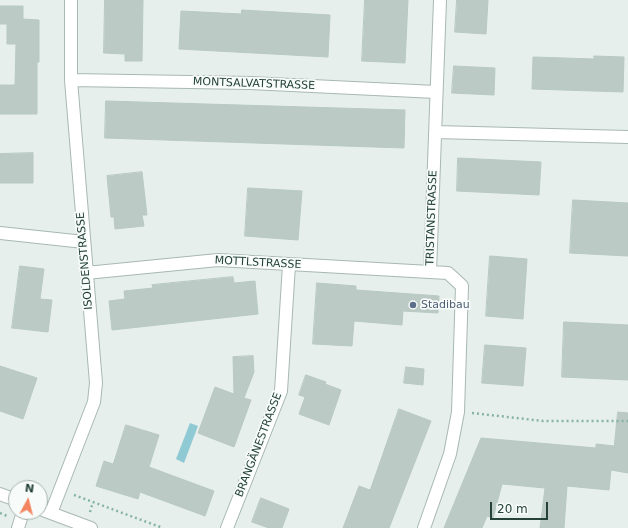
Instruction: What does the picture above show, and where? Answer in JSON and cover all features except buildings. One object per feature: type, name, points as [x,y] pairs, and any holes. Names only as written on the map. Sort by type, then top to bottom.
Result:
[{"type":"street","name":"ISOLDENSTRASSE","points":[[48,508],[60,490],[94,402],[96,383],[71,80],[71,0]]},
{"type":"street","name":"TRISTANSTRASSE","points":[[424,528],[450,454],[458,412],[462,286],[448,273],[430,272],[440,0]]},
{"type":"street","name":"MONTSALVATSTRASSE","points":[[71,80],[250,83],[436,92]]},
{"type":"street","points":[[436,132],[628,137]]},
{"type":"street","points":[[0,233],[84,242]]},
{"type":"street","name":"MOTTLSTRASSE","points":[[86,273],[218,260],[430,272]]},
{"type":"street","name":"BRANGÄNESTRASSE","points":[[227,528],[282,390],[289,264]]},
{"type":"street","points":[[48,512],[91,528]]},
{"type":"path","points":[[458,412],[543,421],[628,421]]},
{"type":"path","points":[[60,490],[163,528]]},
{"type":"water","points":[[190,423],[198,426],[184,463],[176,459]]},
{"type":"place","name":"Stadibau","points":[[413,305]]}]
